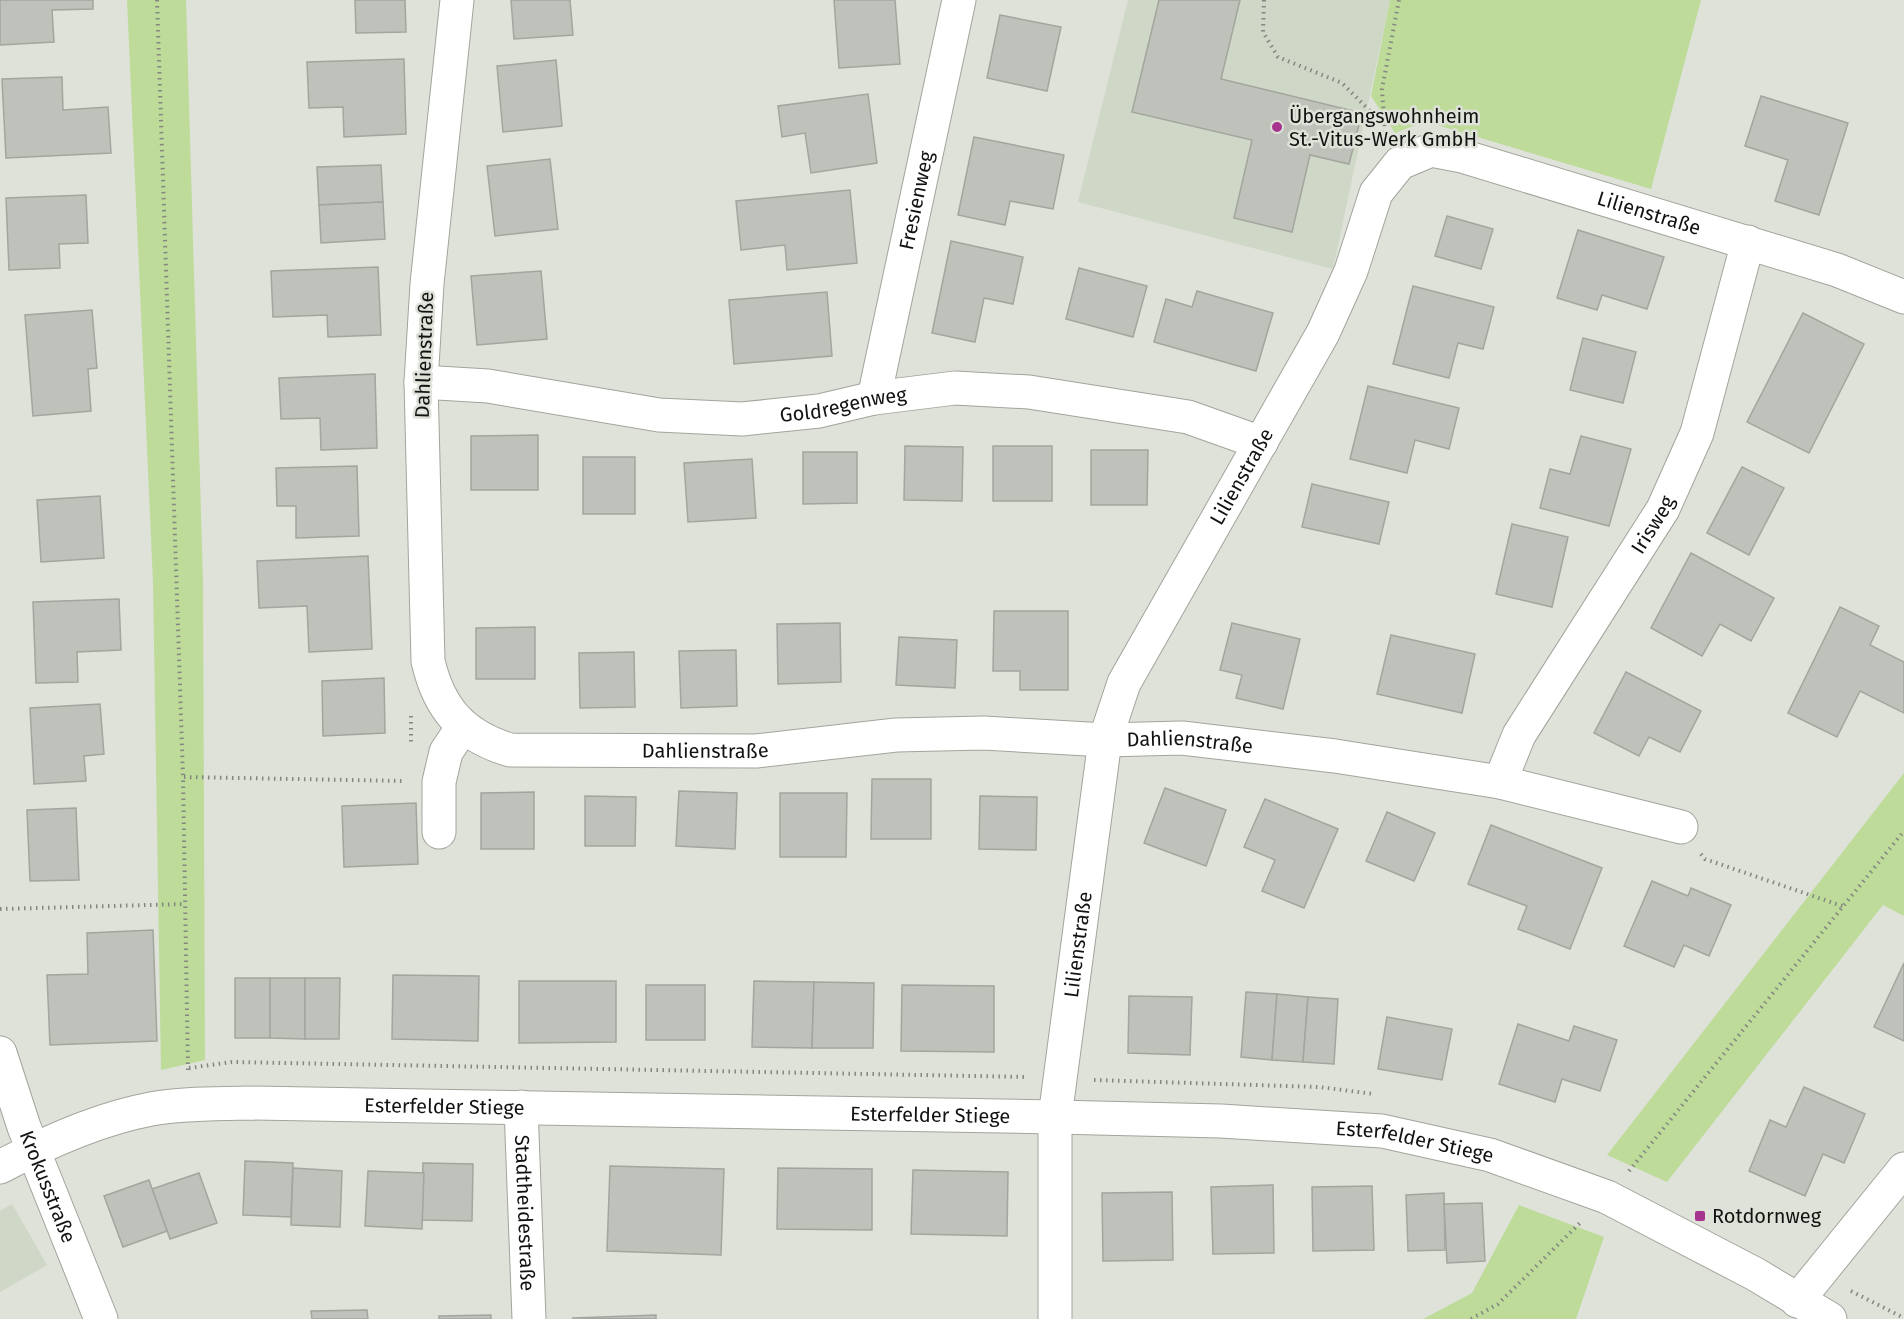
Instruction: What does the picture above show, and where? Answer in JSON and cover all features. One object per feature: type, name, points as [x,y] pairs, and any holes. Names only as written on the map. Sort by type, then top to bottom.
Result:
[{"type":"street","name":"Dahlienstraße","points":[[457,0],[427,284],[421,382],[428,661],[434,688],[462,728],[484,742],[510,750],[756,751],[896,735],[984,733],[1105,740],[1182,738],[1335,756],[1500,782],[1681,827]]},
{"type":"street","name":"Fresienweg","points":[[874,398],[959,0]]},
{"type":"street","name":"Lilienstraße","points":[[1055,1319],[1055,1117],[1105,740],[1124,683],[1323,333],[1347,282],[1376,193],[1400,163],[1431,150],[1462,156],[1838,270],[1904,297]]},
{"type":"street","name":"Irisweg","points":[[1500,782],[1519,735],[1664,509],[1680,475],[1697,433],[1748,242]]},
{"type":"street","name":"Goldregenweg","points":[[421,382],[488,386],[659,415],[741,419],[819,411],[874,398],[955,388],[1029,392],[1188,417],[1261,443]]},
{"type":"street","points":[[439,831],[439,782],[446,752],[462,728]]},
{"type":"street","name":"Krokusstraße","points":[[0,1053],[8,1083],[33,1149],[101,1319]]},
{"type":"street","name":"Esterfelder Stiege","points":[[0,1167],[33,1149],[115,1117],[153,1108],[248,1103],[1221,1121],[1382,1131],[1490,1155],[1607,1197],[1755,1274],[1830,1319]]},
{"type":"street","name":"Stadtheidestraße","points":[[521,1107],[529,1319]]},
{"type":"street","points":[[1797,1300],[1904,1169]]},
{"type":"path","points":[[157,0],[183,777],[190,1105]]},
{"type":"path","points":[[1264,0],[1263,32],[1278,57],[1342,83],[1371,112],[1382,115]]},
{"type":"path","points":[[1399,0],[1382,89],[1382,115],[1385,137],[1400,163]]},
{"type":"path","points":[[412,747],[411,714],[419,694],[434,688]]},
{"type":"path","points":[[183,777],[439,782]]},
{"type":"path","points":[[1681,827],[1705,859],[1845,907]]},
{"type":"path","points":[[1471,1319],[1498,1304],[1607,1197],[1845,907],[1904,831]]},
{"type":"path","points":[[0,909],[185,904]]},
{"type":"shaded area","points":[[1128,0],[1390,0],[1333,269],[1078,202]]},
{"type":"shaded area","points":[[12,1204],[47,1265],[0,1292],[0,1211]]},
{"type":"green space","points":[[127,0],[186,0],[203,582],[205,1060],[161,1070],[153,582]]},
{"type":"green space","points":[[1390,0],[1701,0],[1651,189],[1437,125],[1418,124],[1395,133],[1371,96]]},
{"type":"green space","points":[[1904,773],[1904,916],[1883,905],[1667,1182],[1607,1155]]},
{"type":"green space","points":[[1519,1205],[1604,1237],[1576,1319],[1423,1319],[1472,1293]]},
{"type":"building","points":[[0,0],[93,0],[93,9],[52,10],[54,42],[0,45]]},
{"type":"building","points":[[355,0],[405,0],[406,32],[356,33]]},
{"type":"building","points":[[511,0],[570,0],[573,35],[514,39]]},
{"type":"building","points":[[834,0],[895,0],[900,64],[839,68]]},
{"type":"building","name":"Übergangswohnheim St.-Vitus-Werk GmbH","points":[[1159,0],[1240,0],[1221,79],[1362,113],[1349,164],[1310,155],[1292,232],[1234,218],[1252,140],[1132,112]]},
{"type":"building","points":[[1000,15],[1061,27],[1047,91],[987,78]]},
{"type":"building","points":[[404,59],[406,134],[344,137],[343,107],[309,108],[307,62]]},
{"type":"building","points":[[556,60],[562,126],[503,132],[497,66]]},
{"type":"building","points":[[62,77],[63,110],[108,107],[111,153],[6,158],[2,79]]},
{"type":"building","points":[[868,94],[877,163],[811,173],[805,133],[782,137],[778,106]]},
{"type":"building","points":[[1761,96],[1848,123],[1819,215],[1775,201],[1788,160],[1745,146]]},
{"type":"building","points":[[974,137],[1064,155],[1053,209],[1010,201],[1005,225],[958,215]]},
{"type":"building","points":[[550,159],[558,229],[495,236],[487,166]]},
{"type":"building","points":[[381,165],[383,202],[319,205],[317,167]]},
{"type":"building","points":[[850,190],[857,263],[787,270],[785,245],[741,250],[736,201]]},
{"type":"building","points":[[86,195],[88,243],[59,244],[60,268],[9,270],[6,198]]},
{"type":"building","points":[[383,202],[385,239],[321,243],[319,205]]},
{"type":"building","points":[[1447,216],[1493,229],[1481,269],[1435,256]]},
{"type":"building","points":[[1578,230],[1664,257],[1647,309],[1602,295],[1597,310],[1557,298]]},
{"type":"building","points":[[951,241],[1023,257],[1013,304],[984,298],[975,342],[932,333]]},
{"type":"building","points":[[378,267],[381,335],[328,337],[327,315],[273,317],[271,271]]},
{"type":"building","points":[[1079,268],[1147,286],[1133,337],[1066,319]]},
{"type":"building","points":[[541,271],[547,339],[477,345],[471,276]]},
{"type":"building","points":[[1413,286],[1494,307],[1483,349],[1458,343],[1449,378],[1393,364]]},
{"type":"building","points":[[1197,291],[1273,313],[1256,371],[1154,342],[1166,299],[1192,307]]},
{"type":"building","points":[[827,292],[832,356],[734,364],[729,300]]},
{"type":"building","points":[[92,310],[97,368],[88,369],[91,411],[33,416],[25,315]]},
{"type":"building","points":[[1803,313],[1864,344],[1809,453],[1747,422]]},
{"type":"building","points":[[1583,338],[1636,352],[1623,403],[1570,390]]},
{"type":"building","points":[[375,374],[377,448],[321,450],[320,418],[281,419],[279,378]]},
{"type":"building","points":[[1368,386],[1459,408],[1449,449],[1415,440],[1407,473],[1350,459]]},
{"type":"building","points":[[538,435],[538,490],[471,490],[471,436]]},
{"type":"building","points":[[1581,436],[1631,449],[1609,526],[1540,508],[1550,469],[1570,474]]},
{"type":"building","points":[[905,446],[963,447],[962,501],[904,500]]},
{"type":"building","points":[[993,446],[1052,446],[1052,501],[993,501]]},
{"type":"building","points":[[1091,450],[1148,450],[1147,505],[1091,505]]},
{"type":"building","points":[[803,452],[857,452],[857,503],[803,504]]},
{"type":"building","points":[[583,457],[635,457],[635,514],[583,514]]},
{"type":"building","points":[[752,459],[756,518],[688,522],[684,463]]},
{"type":"building","points":[[357,466],[359,536],[296,538],[296,506],[277,506],[276,468]]},
{"type":"building","points":[[1742,467],[1784,488],[1749,555],[1707,533]]},
{"type":"building","points":[[1312,484],[1389,502],[1379,544],[1302,527]]},
{"type":"building","points":[[100,496],[104,558],[41,562],[37,500]]},
{"type":"building","points":[[1512,524],[1568,537],[1552,607],[1496,594]]},
{"type":"building","points":[[1691,553],[1774,598],[1751,641],[1720,624],[1702,656],[1651,628]]},
{"type":"building","points":[[368,556],[372,649],[309,652],[307,606],[259,608],[257,561]]},
{"type":"building","points":[[119,599],[121,650],[77,652],[78,682],[36,683],[33,602]]},
{"type":"building","points":[[1840,607],[1879,626],[1870,645],[1904,662],[1904,713],[1860,691],[1837,737],[1788,713]]},
{"type":"building","points":[[994,611],[1068,611],[1068,690],[1020,690],[1020,671],[993,671]]},
{"type":"building","points":[[840,623],[841,682],[778,684],[777,624]]},
{"type":"building","points":[[1232,623],[1300,639],[1283,709],[1236,698],[1242,675],[1220,670]]},
{"type":"building","points":[[535,627],[535,679],[476,679],[476,628]]},
{"type":"building","points":[[1391,635],[1475,654],[1462,713],[1377,694]]},
{"type":"building","points":[[899,637],[957,640],[955,688],[896,685]]},
{"type":"building","points":[[736,650],[737,706],[681,708],[679,651]]},
{"type":"building","points":[[634,652],[635,707],[580,708],[579,653]]},
{"type":"building","points":[[1626,672],[1701,711],[1680,752],[1649,737],[1639,756],[1594,733]]},
{"type":"building","points":[[384,678],[385,733],[323,736],[322,681]]},
{"type":"building","points":[[100,704],[104,754],[84,756],[86,781],[34,784],[30,708]]},
{"type":"building","points":[[872,779],[931,779],[931,839],[871,839]]},
{"type":"building","points":[[1165,788],[1226,810],[1206,866],[1144,843]]},
{"type":"building","points":[[679,791],[737,793],[735,849],[676,846]]},
{"type":"building","points":[[534,792],[534,849],[481,849],[481,793]]},
{"type":"building","points":[[780,793],[847,793],[846,857],[780,857]]},
{"type":"building","points":[[585,796],[636,797],[635,846],[585,846]]},
{"type":"building","points":[[980,796],[1037,797],[1036,850],[979,849]]},
{"type":"building","points":[[1265,799],[1338,829],[1304,908],[1262,891],[1275,860],[1244,847]]},
{"type":"building","points":[[416,803],[418,864],[344,867],[342,806]]},
{"type":"building","points":[[76,808],[79,880],[30,881],[27,810]]},
{"type":"building","points":[[1387,812],[1435,833],[1414,881],[1366,861]]},
{"type":"building","points":[[1491,825],[1602,868],[1570,949],[1518,929],[1527,906],[1468,884]]},
{"type":"building","points":[[1652,881],[1688,896],[1691,888],[1731,905],[1709,956],[1684,945],[1674,967],[1624,946]]},
{"type":"building","points":[[153,930],[157,1041],[50,1045],[47,975],[88,974],[87,933]]},
{"type":"building","points":[[1904,963],[1904,1041],[1874,1027]]},
{"type":"building","points":[[393,975],[479,976],[478,1041],[392,1039]]},
{"type":"building","points":[[235,978],[270,978],[270,1038],[235,1038]]},
{"type":"building","points":[[270,978],[305,978],[305,1039],[270,1038]]},
{"type":"building","points":[[305,978],[340,978],[339,1039],[305,1039]]},
{"type":"building","points":[[519,981],[616,981],[616,1042],[519,1043]]},
{"type":"building","points":[[754,981],[814,982],[812,1048],[752,1047]]},
{"type":"building","points":[[814,982],[874,983],[873,1048],[812,1048]]},
{"type":"building","points":[[646,985],[705,985],[705,1040],[646,1040]]},
{"type":"building","points":[[902,985],[994,986],[994,1052],[901,1051]]},
{"type":"building","points":[[1246,992],[1277,994],[1272,1060],[1241,1057]]},
{"type":"building","points":[[1277,994],[1308,997],[1303,1062],[1272,1060]]},
{"type":"building","points":[[1129,996],[1192,997],[1190,1055],[1128,1053]]},
{"type":"building","points":[[1308,997],[1338,999],[1334,1064],[1303,1062]]},
{"type":"building","points":[[1387,1017],[1452,1029],[1442,1080],[1378,1069]]},
{"type":"building","points":[[1518,1024],[1569,1041],[1574,1026],[1617,1040],[1600,1091],[1562,1079],[1555,1102],[1499,1084]]},
{"type":"building","points":[[1804,1087],[1865,1114],[1844,1163],[1823,1154],[1805,1196],[1749,1171],[1770,1120],[1786,1127]]},
{"type":"building","points":[[245,1161],[293,1163],[291,1217],[243,1215]]},
{"type":"building","points":[[423,1163],[473,1164],[472,1221],[422,1220]]},
{"type":"building","points":[[610,1166],[724,1169],[721,1255],[607,1251]]},
{"type":"building","points":[[293,1168],[342,1171],[340,1227],[291,1225]]},
{"type":"building","points":[[778,1168],[872,1169],[872,1230],[777,1229]]},
{"type":"building","points":[[913,1170],[1008,1172],[1007,1236],[911,1234]]},
{"type":"building","points":[[368,1171],[424,1173],[422,1229],[365,1226]]},
{"type":"building","points":[[199,1173],[217,1223],[170,1239],[152,1189]]},
{"type":"building","points":[[149,1180],[167,1231],[123,1247],[104,1196]]},
{"type":"building","points":[[1273,1185],[1274,1253],[1213,1254],[1211,1187]]},
{"type":"building","points":[[1372,1186],[1374,1250],[1313,1251],[1312,1187]]},
{"type":"building","points":[[1172,1192],[1173,1260],[1103,1261],[1102,1193]]},
{"type":"building","points":[[1444,1193],[1445,1250],[1408,1251],[1406,1195]]},
{"type":"building","points":[[1482,1203],[1485,1261],[1447,1263],[1444,1204]]},
{"type":"building","points":[[367,1310],[368,1319],[312,1319],[311,1311]]},
{"type":"building","points":[[491,1315],[491,1319],[439,1319],[439,1316]]},
{"type":"building","points":[[656,1315],[656,1319],[572,1318]]},
{"type":"place","name":"Übergangswohnheim St.-Vitus-Werk GmbH","points":[[1277,127]]},
{"type":"place","name":"Rotdornweg","points":[[1700,1216]]}]
